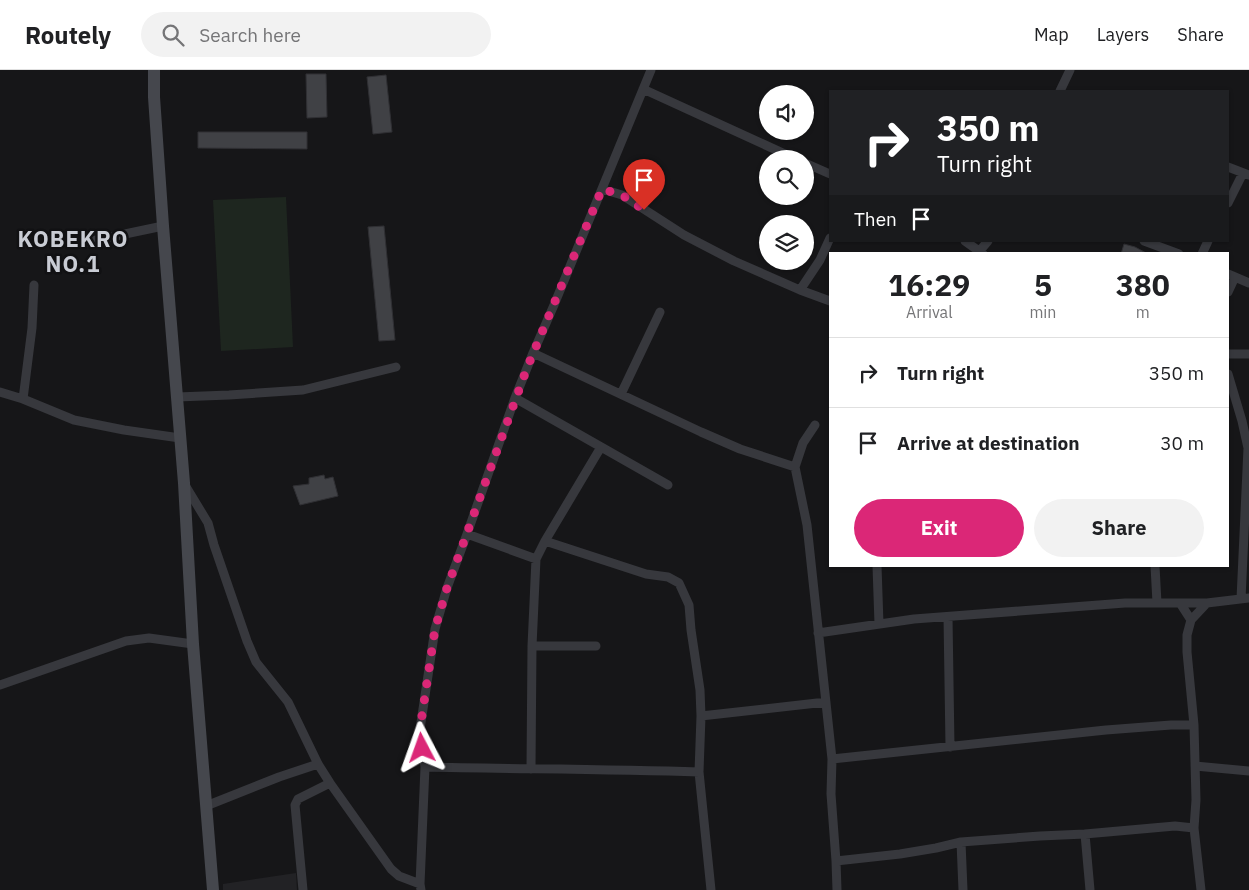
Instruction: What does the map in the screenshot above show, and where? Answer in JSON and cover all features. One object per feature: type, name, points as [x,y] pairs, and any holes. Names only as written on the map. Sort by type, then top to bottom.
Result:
[{"type":"main road","points":[[154,70],[163,226],[184,483],[193,644],[213,890]]},
{"type":"street","points":[[184,483],[208,523],[247,641],[256,662],[288,702],[318,764],[391,869],[399,876],[421,887],[425,767],[420,729],[435,629],[447,588],[515,398],[652,70]]},
{"type":"street","points":[[1060,90],[1070,70]]},
{"type":"street","points":[[643,89],[776,150]]},
{"type":"street","points":[[814,167],[829,174]]},
{"type":"street","points":[[1229,167],[1246,174],[1229,201]]},
{"type":"street","points":[[602,189],[622,195],[684,235],[734,261],[800,290],[829,300]]},
{"type":"street","points":[[87,242],[163,226]]},
{"type":"street","points":[[800,290],[820,260],[829,240]]},
{"type":"street","points":[[966,242],[979,252]]},
{"type":"street","points":[[1147,242],[1174,252]]},
{"type":"street","points":[[1231,275],[1249,283]]},
{"type":"street","points":[[23,399],[32,328],[34,285]]},
{"type":"street","points":[[621,394],[660,312]]},
{"type":"street","points":[[533,353],[740,449],[796,467]]},
{"type":"street","points":[[1229,354],[1249,354]]},
{"type":"street","points":[[176,397],[303,390],[396,367]]},
{"type":"street","points":[[818,633],[914,619],[1125,603],[1207,603],[1245,598],[1248,448],[1229,377]]},
{"type":"street","points":[[0,392],[23,399],[74,420],[180,438]]},
{"type":"street","points":[[515,398],[668,485]]},
{"type":"street","points":[[814,425],[803,443],[796,467],[807,526],[832,760],[831,794],[837,890]]},
{"type":"street","points":[[530,769],[532,646],[536,560],[545,541],[601,447]]},
{"type":"street","points":[[467,534],[536,560]]},
{"type":"street","points":[[545,541],[646,574],[668,577],[679,583],[689,605],[700,690],[701,716],[698,772],[711,890]]},
{"type":"street","points":[[877,567],[879,624]]},
{"type":"street","points":[[1155,567],[1157,603]]},
{"type":"street","points":[[1180,603],[1191,620]]},
{"type":"street","points":[[1201,890],[1194,828],[1196,800],[1194,725],[1187,635],[1191,620],[1207,603]]},
{"type":"street","points":[[948,617],[950,747]]},
{"type":"street","points":[[0,685],[126,641],[149,638],[193,644]]},
{"type":"street","points":[[532,646],[596,646]]},
{"type":"street","points":[[701,716],[826,702]]},
{"type":"street","points":[[832,760],[1106,730],[1194,725]]},
{"type":"street","points":[[206,806],[279,777],[318,764]]},
{"type":"street","points":[[1195,766],[1249,770]]},
{"type":"street","points":[[425,767],[587,768],[698,772]]},
{"type":"street","points":[[303,890],[295,805],[298,798],[330,783]]},
{"type":"street","points":[[836,860],[900,854],[961,842],[1175,826],[1194,828]]},
{"type":"street","points":[[1085,834],[1090,890]]},
{"type":"street","points":[[961,842],[963,890]]},
{"type":"shaded area","points":[[286,197],[293,347],[221,351],[213,200]]},
{"type":"shaded area","points":[[296,873],[297,890],[223,890],[223,884]]},
{"type":"building","points":[[306,74],[326,74],[327,117],[307,118]]},
{"type":"building","points":[[386,75],[392,132],[373,134],[367,77]]},
{"type":"building","points":[[198,132],[307,132],[307,149],[198,148]]},
{"type":"building","points":[[384,226],[395,340],[379,341],[368,227]]},
{"type":"building","points":[[1124,244],[1144,252],[1122,252]]},
{"type":"building","points":[[324,475],[325,479],[333,477],[338,496],[300,505],[293,486],[309,484],[309,478]]},
{"type":"district","name":"KOBEKRO NO.1","points":[[73,250]]},
{"type":"route","points":[[422,748],[420,729],[435,629],[447,588],[533,353],[602,189],[622,195],[644,210]]}]
